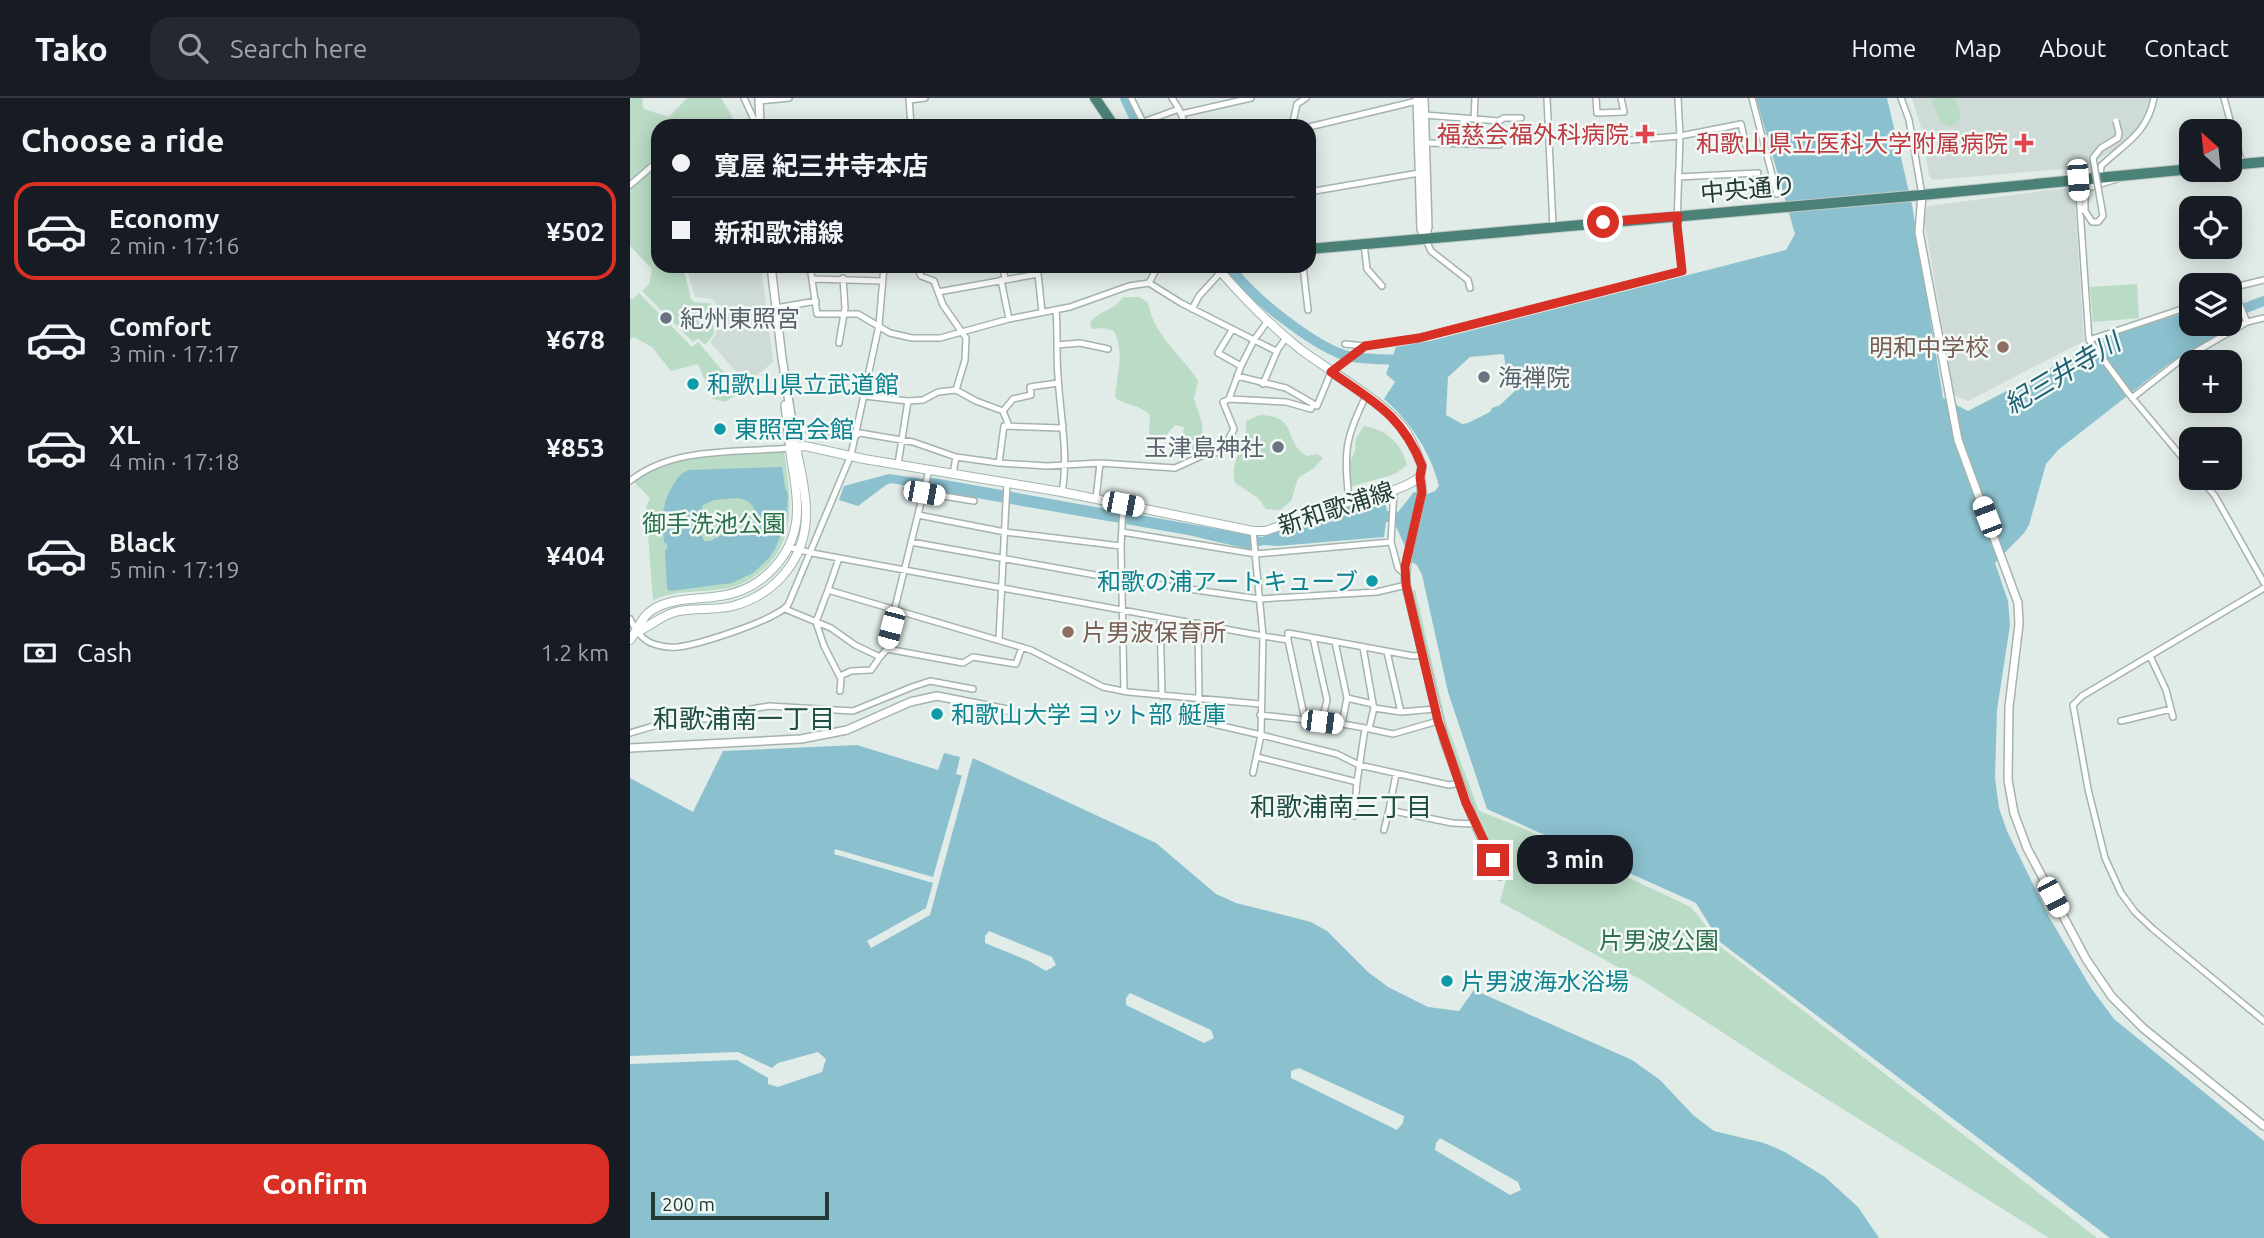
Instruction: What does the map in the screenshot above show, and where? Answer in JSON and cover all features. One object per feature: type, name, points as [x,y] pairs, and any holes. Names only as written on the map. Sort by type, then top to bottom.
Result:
[{"type":"highway","points":[[1095,98],[1109,119]]},
{"type":"highway","points":[[2242,164],[2264,162]]},
{"type":"highway","name":"中央通り","points":[[1316,248],[2179,170]]},
{"type":"main road","name":"新和歌浦線","points":[[1222,273],[1237,292],[1286,338],[1385,409],[1404,428],[1422,466],[1422,492],[1406,561],[1406,585],[1438,721],[1475,824],[1500,876]]},
{"type":"main road","name":"新和歌浦線","points":[[793,448],[805,446],[928,472],[953,474],[1007,486],[1062,492],[1123,508],[1254,533],[1394,490],[1420,477]]},
{"type":"main road","points":[[637,632],[642,619],[662,605],[744,591],[773,570],[794,532],[797,509],[793,448]]},
{"type":"main road","points":[[630,639],[659,619],[678,611],[720,609],[749,601],[782,578],[799,550],[806,510],[793,448]]},
{"type":"street","points":[[744,98],[755,119]]},
{"type":"street","points":[[759,119],[759,99],[789,98]]},
{"type":"street","points":[[910,119],[909,99],[925,98]]},
{"type":"street","points":[[1131,98],[1142,119]]},
{"type":"street","points":[[1172,98],[1183,119]]},
{"type":"street","points":[[1158,119],[1180,111],[1251,98]]},
{"type":"street","points":[[1294,119],[1297,104],[1306,98]]},
{"type":"street","points":[[1475,98],[1475,119]]},
{"type":"street","points":[[1547,98],[1553,227]]},
{"type":"street","points":[[1596,98],[1597,113],[1624,112],[1621,98]]},
{"type":"street","points":[[1345,344],[1363,347],[1419,338],[1682,271],[1677,225],[1680,136],[1678,98]]},
{"type":"street","points":[[1752,98],[1777,194]]},
{"type":"street","points":[[1901,98],[1909,120],[1918,195],[1919,232],[1958,440],[2018,599],[2019,615],[2009,707],[2008,780],[2014,813],[2027,848],[2091,967],[2117,1003],[2162,1044],[2264,1126]]},
{"type":"street","points":[[2100,177],[2101,166],[2140,132],[2150,115],[2154,98]]},
{"type":"street","points":[[2224,98],[2230,119]]},
{"type":"street","points":[[1419,99],[1424,115],[1428,227],[1425,238]]},
{"type":"street","points":[[1316,125],[1419,99]]},
{"type":"street","points":[[1419,99],[1421,229],[1431,251],[1468,280],[1470,288]]},
{"type":"street","points":[[1424,115],[1499,121],[1504,118],[1521,118]]},
{"type":"street","points":[[1462,118],[1466,144]]},
{"type":"street","points":[[1425,144],[1499,145],[1499,121]]},
{"type":"street","points":[[2116,121],[2118,138],[2101,148],[2093,158],[2103,216],[2098,222],[2092,222],[2085,211],[2088,188],[2116,181],[2126,175]]},
{"type":"street","points":[[1619,141],[1680,136],[1741,124],[1746,146]]},
{"type":"street","points":[[630,185],[651,167]]},
{"type":"street","points":[[1316,191],[1419,173]]},
{"type":"street","points":[[1678,177],[1758,173]]},
{"type":"street","points":[[2078,180],[2091,342],[2179,454]]},
{"type":"street","points":[[1364,244],[1367,269],[1382,286]]},
{"type":"street","points":[[630,481],[675,459],[713,453],[793,448],[772,273]]},
{"type":"street","points":[[812,273],[817,314],[859,313],[890,333],[930,339],[1056,310],[1129,286],[1149,283],[1172,299],[1232,330],[1276,351],[1278,349]]},
{"type":"street","points":[[630,619],[637,632],[648,642],[674,647],[691,645],[763,621],[785,609],[812,553],[857,435],[879,326],[883,273]]},
{"type":"street","points":[[920,273],[934,281],[950,317],[962,331],[968,346],[956,390]]},
{"type":"street","points":[[1003,273],[1009,319]]},
{"type":"street","points":[[1149,283],[1154,273]]},
{"type":"street","points":[[1192,309],[1216,273]]},
{"type":"street","points":[[1304,273],[1308,310]]},
{"type":"street","points":[[938,292],[1038,274],[1042,312]]},
{"type":"street","points":[[839,344],[844,313],[843,278]]},
{"type":"street","points":[[814,279],[882,281]]},
{"type":"street","points":[[2242,285],[2264,280]]},
{"type":"street","points":[[776,308],[816,301]]},
{"type":"street","points":[[1056,310],[1058,383],[1063,425],[1062,492]]},
{"type":"street","points":[[2091,342],[2179,310]]},
{"type":"street","points":[[2242,312],[2246,320]]},
{"type":"street","points":[[2131,396],[2178,362],[2246,320],[2264,318]]},
{"type":"street","points":[[1229,399],[1241,366],[1267,322]]},
{"type":"street","points":[[1232,330],[1218,354],[1241,366]]},
{"type":"street","points":[[1263,384],[1278,349],[1286,338]]},
{"type":"street","points":[[1057,345],[1080,343],[1108,349]]},
{"type":"street","points":[[789,427],[857,435],[860,433],[902,440],[956,457],[999,463],[1064,466],[1100,463],[1175,468],[1210,452],[1221,453],[1234,429],[1223,402],[1244,398],[1286,402],[1311,409],[1313,405],[1317,406],[1331,372],[1363,347]]},
{"type":"street","points":[[1237,376],[1289,391],[1313,405]]},
{"type":"street","points":[[1003,411],[1013,399],[1031,395],[1030,387],[1058,383]]},
{"type":"street","points":[[865,396],[908,401],[923,400],[938,392],[956,390],[1003,411],[1009,426]]},
{"type":"street","points":[[1286,402],[1289,391]]},
{"type":"street","points":[[1349,502],[1344,458],[1352,424],[1366,396]]},
{"type":"street","points":[[898,464],[908,401]]},
{"type":"street","points":[[999,463],[1004,426],[1061,428],[1063,425]]},
{"type":"street","points":[[953,474],[956,457]]},
{"type":"street","points":[[1096,499],[1100,463]]},
{"type":"street","points":[[839,676],[851,671],[872,670],[887,649],[928,472]]},
{"type":"street","points":[[999,639],[1007,486]]},
{"type":"street","points":[[907,489],[974,501]]},
{"type":"street","points":[[1394,490],[1391,542],[1398,568],[1405,574]]},
{"type":"street","points":[[2210,490],[2264,585],[2082,696],[2073,705],[2088,789],[2105,858],[2122,893],[2143,920],[2264,1021]]},
{"type":"street","points":[[1123,508],[1121,547],[1124,691]]},
{"type":"street","points":[[918,515],[1005,532],[1121,547]]},
{"type":"street","points":[[1122,532],[1256,552],[1391,542]]},
{"type":"street","points":[[1254,533],[1263,636],[1261,735],[1254,773]]},
{"type":"street","points":[[911,542],[1122,579],[1259,599],[1377,592],[1406,585]]},
{"type":"street","points":[[788,547],[905,571],[1287,640]]},
{"type":"street","points":[[839,558],[816,622],[839,676],[840,691]]},
{"type":"street","points":[[828,590],[1022,647],[1103,687],[1162,696],[1260,704]]},
{"type":"street","points":[[785,609],[831,628],[855,645],[880,657]]},
{"type":"street","points":[[1160,617],[1162,696]]},
{"type":"street","points":[[1198,623],[1199,699],[1194,716],[1196,720],[1337,754],[1359,765],[1396,774],[1449,785],[1459,783]]},
{"type":"street","points":[[1305,720],[1287,640],[1288,633],[1387,652],[1422,655]]},
{"type":"street","points":[[1313,638],[1327,700],[1322,722]]},
{"type":"street","points":[[1335,642],[1347,698],[1342,724]]},
{"type":"street","points":[[887,649],[963,663],[972,657],[1016,664],[1022,647]]},
{"type":"street","points":[[1354,816],[1359,765],[1374,706],[1363,647]]},
{"type":"street","points":[[1387,652],[1401,712]]},
{"type":"street","points":[[2150,656],[2166,690],[2173,717]]},
{"type":"street","points":[[630,733],[674,720],[725,718],[768,706],[853,711],[930,681],[973,689]]},
{"type":"street","points":[[630,748],[801,739],[847,730],[910,702],[937,696],[1007,710]]},
{"type":"street","points":[[1347,698],[1401,712],[1435,709]]},
{"type":"street","points":[[2121,721],[2171,709]]},
{"type":"street","points":[[1260,715],[1342,724],[1393,734],[1438,721]]},
{"type":"street","points":[[1257,757],[1357,782]]},
{"type":"street","points":[[1384,830],[1396,774]]},
{"type":"street","points":[[1389,810],[1452,823],[1475,824]]},
{"type":"shaded area","name":"和歌山県立医科大学附属病院","points":[[1912,98],[2151,98],[2142,123],[2131,137],[2084,167],[1933,180],[1929,176],[1923,134]]},
{"type":"shaded area","points":[[2074,187],[2084,341],[1968,401],[1954,395],[1924,219],[1928,206]]},
{"type":"shaded area","points":[[688,273],[762,273],[773,362],[747,384],[710,342],[716,335],[716,329],[725,320],[713,299],[695,297]]},
{"type":"green space","points":[[630,98],[643,98],[644,109],[669,117],[687,98],[721,98],[732,119],[651,119],[651,268],[630,246]]},
{"type":"green space","points":[[1931,98],[1955,98],[1961,115],[1957,123],[1951,127],[1941,123]]},
{"type":"green space","points":[[651,273],[685,273],[691,299],[694,302],[710,303],[712,306],[714,334],[707,343],[704,344],[698,338],[693,342],[642,291],[649,284]]},
{"type":"green space","points":[[2137,284],[2139,318],[2093,322],[2090,287]]},
{"type":"green space","points":[[639,293],[692,347],[698,342],[738,389],[735,396],[725,402],[713,399],[698,364],[671,371],[652,347],[634,337],[630,340],[630,299]]},
{"type":"green space","points":[[1123,297],[1139,297],[1148,303],[1162,335],[1198,381],[1194,399],[1202,423],[1203,446],[1196,450],[1190,450],[1182,441],[1184,427],[1175,425],[1162,440],[1154,440],[1149,433],[1150,415],[1115,397],[1119,363],[1117,339],[1114,331],[1092,329],[1090,322],[1116,305]]},
{"type":"green space","points":[[1260,415],[1281,420],[1299,450],[1307,456],[1317,454],[1323,458],[1314,468],[1298,478],[1291,501],[1280,510],[1266,509],[1258,498],[1235,483],[1234,467],[1244,438],[1246,421]]},
{"type":"green space","points":[[1364,426],[1379,430],[1392,439],[1401,450],[1407,465],[1395,474],[1350,487],[1347,468],[1355,451],[1356,438]]},
{"type":"green space","name":"御手洗池公園","points":[[784,451],[789,496],[788,524],[778,551],[769,564],[752,578],[732,587],[673,594],[653,600],[646,508],[650,498],[633,481],[668,465],[687,460]]},
{"type":"green space","name":"片男波公園","points":[[1415,590],[1446,722],[1479,811],[1520,827],[1691,907],[1717,944],[2097,1238],[2049,1238],[1645,982],[1500,902],[1506,879],[1474,814],[1448,738],[1411,592]]},
{"type":"water","points":[[1756,98],[1887,98],[1912,205],[1943,398],[1968,411],[2118,333],[2179,315],[2179,336],[2216,336],[2192,350],[2179,350],[2179,358],[2058,450],[2046,464],[2029,525],[1995,563],[2008,601],[2010,625],[1997,710],[1995,778],[1999,808],[2007,831],[2049,917],[2091,988],[2114,1019],[2264,1141],[2264,1238],[2110,1238],[1720,942],[1696,903],[1487,809],[1448,692],[1422,575],[1417,565],[1412,562],[1394,522],[1386,522],[1384,537],[1263,545],[1248,549],[1188,535],[891,483],[858,506],[839,500],[844,486],[889,474],[934,478],[1262,537],[1338,509],[1384,498],[1387,511],[1398,512],[1414,492],[1427,494],[1439,486],[1431,462],[1418,438],[1384,399],[1395,382],[1386,374],[1396,347],[1430,341],[1786,250],[1795,234]],"holes":[[[1504,355],[1507,376],[1511,377],[1517,389],[1490,412],[1462,424],[1446,415],[1448,377],[1470,357]]]},
{"type":"water","name":"御手洗池公園","points":[[782,467],[788,494],[786,523],[775,549],[753,573],[732,583],[670,591],[667,589],[665,551],[668,546],[664,542],[663,513],[673,485],[681,474],[689,470]],"holes":[[[742,499],[753,506],[754,524],[742,532],[726,533],[713,540],[704,541],[696,523],[703,505],[714,500]]]},
{"type":"water","points":[[857,745],[938,770],[944,753],[960,757],[956,774],[967,777],[973,758],[1156,843],[1216,894],[1236,903],[1311,922],[1327,931],[1368,972],[1388,987],[1428,1007],[1459,1011],[1474,990],[1632,1060],[1660,1080],[1693,1115],[1714,1131],[1764,1143],[1785,1152],[1825,1177],[1858,1207],[1879,1238],[630,1238],[630,778],[693,812],[723,751]]},
{"type":"pier","points":[[962,775],[968,775],[930,915],[871,948],[867,941],[926,908],[933,883],[834,854],[835,849],[933,877]]},
{"type":"pier","points":[[989,931],[1052,957],[1056,965],[1046,971],[985,943],[985,936]]},
{"type":"pier","points":[[1130,993],[1211,1030],[1214,1038],[1204,1043],[1126,1005],[1126,998]]},
{"type":"pier","points":[[738,1052],[772,1068],[778,1063],[818,1052],[826,1059],[822,1072],[778,1087],[768,1084],[768,1078],[737,1060],[630,1064],[630,1056]]},
{"type":"pier","points":[[1299,1068],[1404,1116],[1403,1123],[1397,1130],[1291,1078],[1291,1071]]},
{"type":"pier","points":[[1440,1138],[1518,1182],[1521,1190],[1510,1195],[1435,1150]]},
{"type":"waterway","points":[[1125,98],[1135,119]]},
{"type":"waterway","points":[[1235,273],[1268,307],[1328,348],[1354,357],[1401,360]]},
{"type":"waterway","name":"紀三井寺川","points":[[2242,309],[2264,301]]},
{"type":"place","name":"福慈会福外科病院","points":[[1645,134]]},
{"type":"place","name":"和歌山県立医科大学附属病院","points":[[2024,143]]},
{"type":"place","name":"紀州東照宮","points":[[666,318]]},
{"type":"place","name":"明和中学校","points":[[2003,347]]},
{"type":"place","name":"海禅院","points":[[1484,377]]},
{"type":"place","name":"和歌山県立武道館","points":[[693,384]]},
{"type":"place","name":"東照宮会館","points":[[720,429]]},
{"type":"place","name":"玉津島神社","points":[[1278,447]]},
{"type":"place","name":"和歌の浦アートキューブ","points":[[1372,581]]},
{"type":"place","name":"片男波保育所","points":[[1068,632]]},
{"type":"place","name":"和歌山大学 ヨット部 艇庫","points":[[937,714]]},
{"type":"place","name":"片男波海水浴場","points":[[1447,981]]},
{"type":"district","name":"和歌浦南一丁目","points":[[744,718]]},
{"type":"district","name":"和歌浦南三丁目","points":[[1341,806]]},
{"type":"route","points":[[1493,860],[1466,803],[1438,721],[1406,585],[1405,567],[1422,492],[1422,466],[1404,428],[1385,409],[1331,372],[1365,346],[1419,338],[1682,271],[1678,216],[1603,222]]}]
